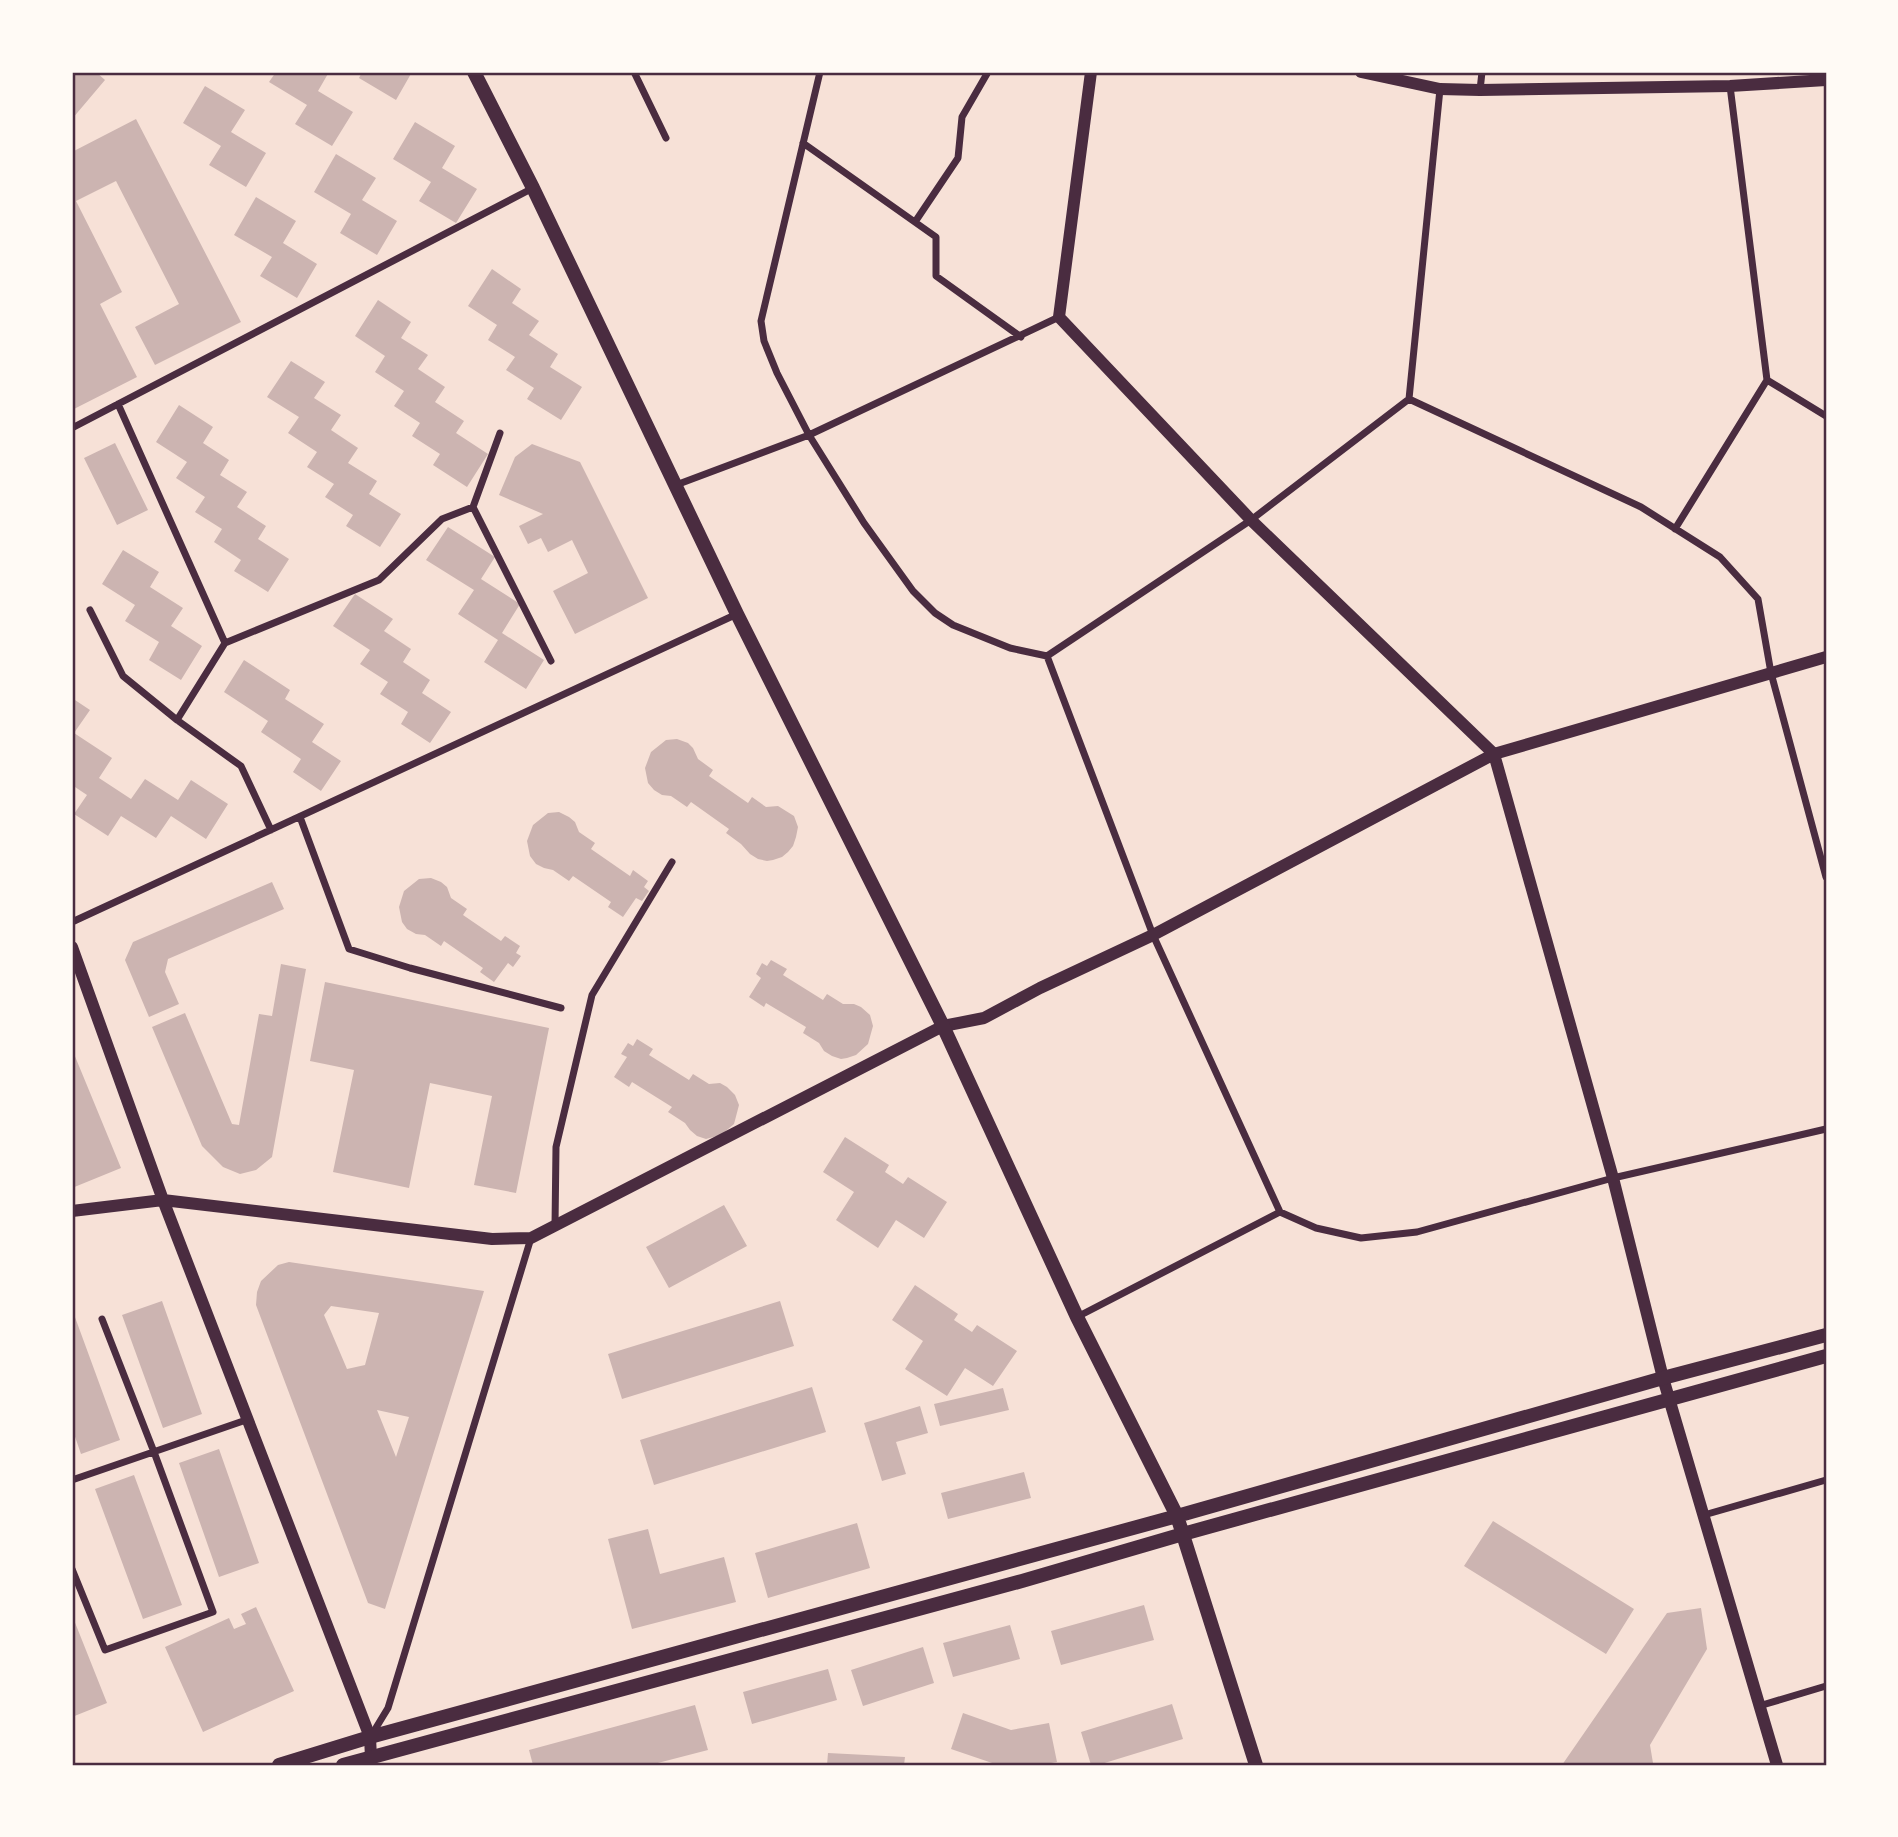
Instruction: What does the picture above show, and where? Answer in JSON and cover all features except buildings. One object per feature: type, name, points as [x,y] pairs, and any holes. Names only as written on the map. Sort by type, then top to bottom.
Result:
[{"type":"main road","points":[[474,72],[533,188],[737,614],[943,1026],[1077,1317],[1177,1516],[1256,1765]]},
{"type":"main road","points":[[279,1765],[370,1737],[1177,1516],[1662,1378],[1826,1335]]},
{"type":"main road","points":[[343,1765],[370,1761],[1826,1356]]},
{"type":"street","points":[[634,72],[666,138]]},
{"type":"street","points":[[820,72],[761,321],[764,341],[776,373],[864,523],[913,591],[935,613],[953,625],[1010,648],[1047,656],[1251,520],[1409,399],[1440,89]]},
{"type":"street","points":[[915,222],[958,158],[962,117],[988,72]]},
{"type":"street","points":[[1059,317],[1091,72]]},
{"type":"street","points":[[1360,72],[1440,89],[1480,90],[1730,86],[1826,80]]},
{"type":"street","points":[[1480,90],[1482,72]]},
{"type":"street","points":[[1675,528],[1767,380],[1730,86]]},
{"type":"street","points":[[803,143],[936,237],[936,276],[1021,337]]},
{"type":"street","points":[[72,428],[533,188]]},
{"type":"street","points":[[675,485],[810,435],[1059,317]]},
{"type":"street","points":[[1059,317],[1251,520],[1494,754],[1613,1178],[1662,1378],[1777,1765]]},
{"type":"street","points":[[1767,380],[1826,416]]},
{"type":"street","points":[[1409,399],[1641,507],[1720,556],[1758,600],[1771,673],[1826,877]]},
{"type":"street","points":[[118,404],[225,643]]},
{"type":"street","points":[[500,433],[473,506],[551,662]]},
{"type":"street","points":[[177,720],[225,643],[379,580],[442,519],[473,506]]},
{"type":"street","points":[[90,610],[122,676],[241,766],[271,830]]},
{"type":"street","points":[[72,922],[737,614]]},
{"type":"street","points":[[1047,656],[1153,935],[1280,1212],[1316,1228],[1361,1238],[1417,1232],[1613,1178],[1826,1129]]},
{"type":"street","points":[[72,1211],[163,1200],[492,1239],[531,1238],[943,1026],[984,1018],[1040,988],[1153,935],[1494,754],[1826,657]]},
{"type":"street","points":[[300,817],[349,949],[561,1008]]},
{"type":"street","points":[[555,1226],[556,1147],[592,995],[672,862]]},
{"type":"street","points":[[72,947],[163,1200],[370,1737],[370,1761]]},
{"type":"street","points":[[1077,1317],[1280,1212]]},
{"type":"street","points":[[370,1737],[388,1708],[531,1238]]},
{"type":"street","points":[[72,1569],[105,1650],[213,1612],[102,1319]]},
{"type":"street","points":[[72,1480],[249,1419]]},
{"type":"street","points":[[1704,1515],[1826,1480]]},
{"type":"street","points":[[1759,1706],[1826,1686]]}]
